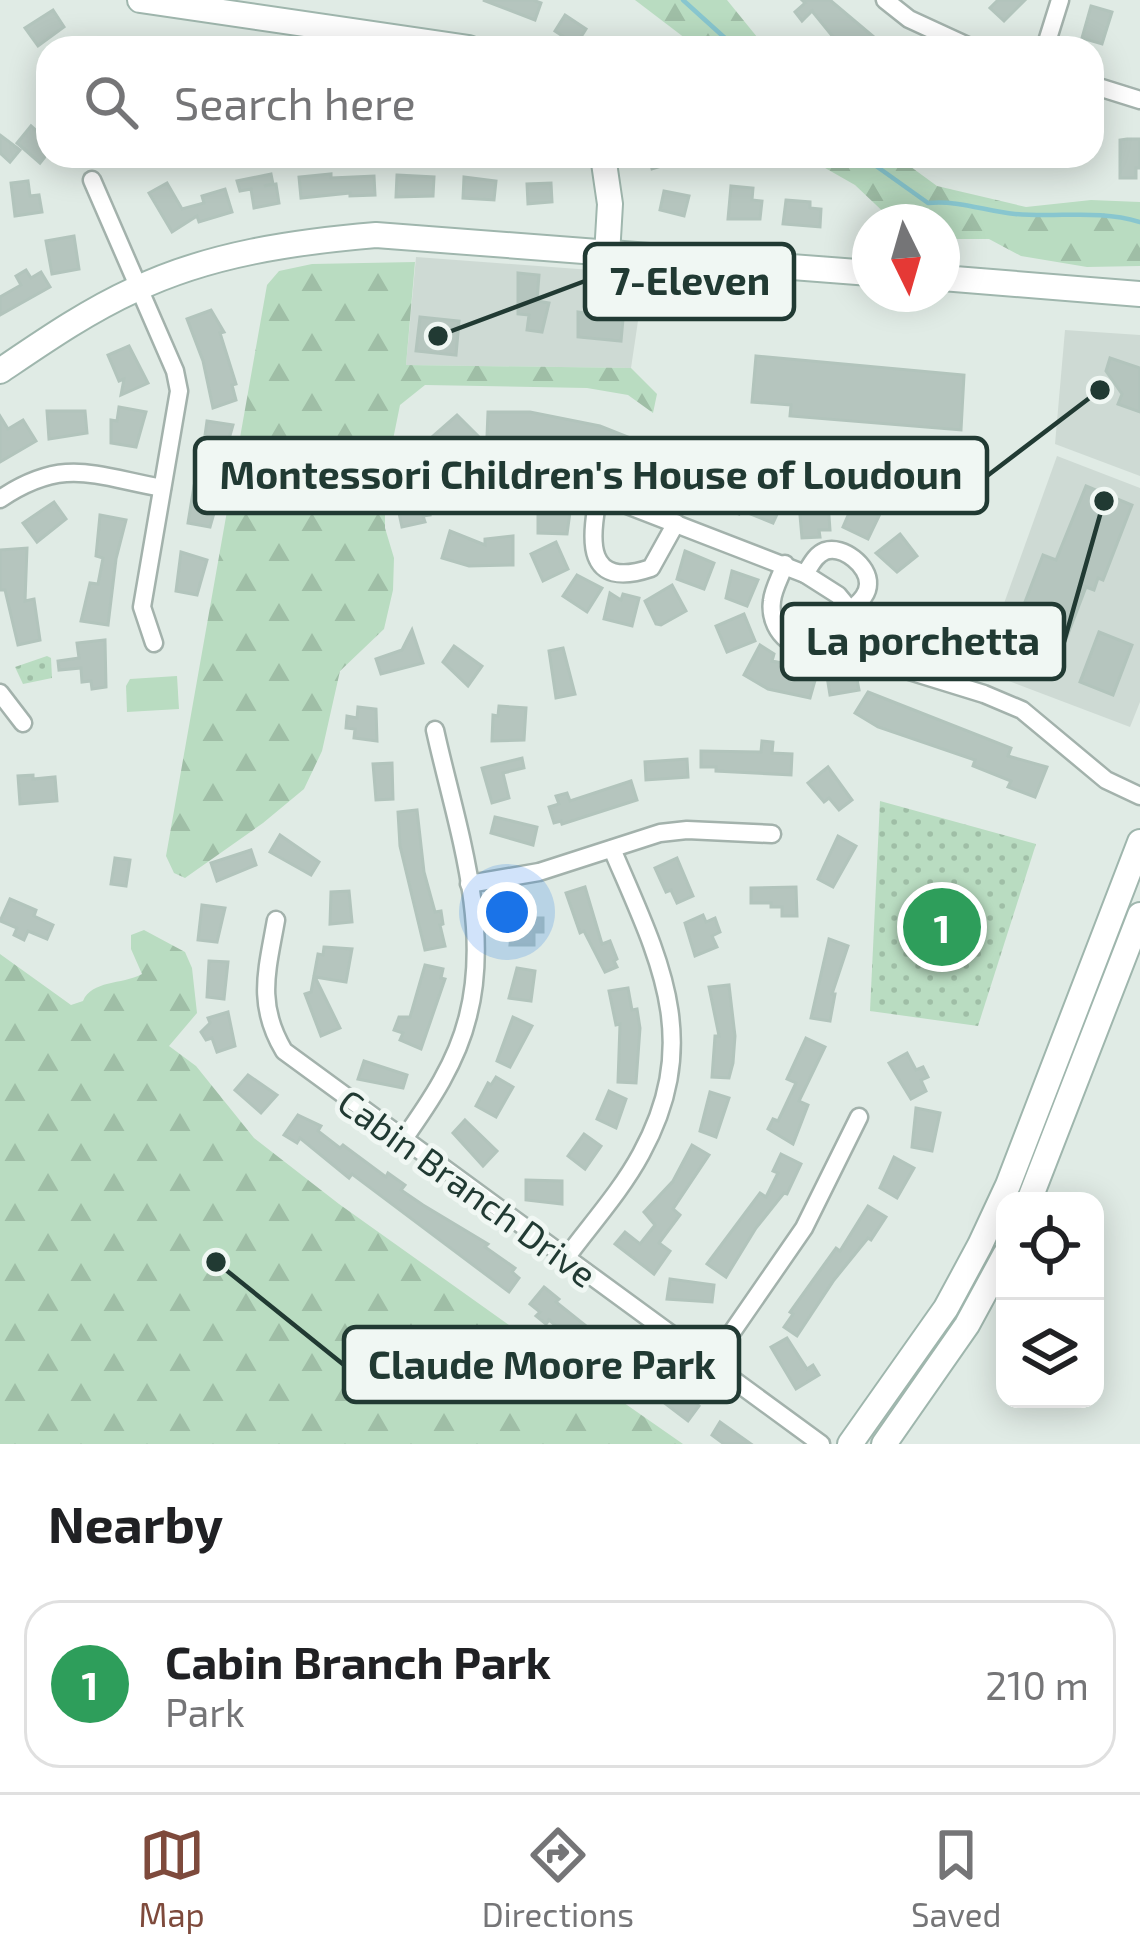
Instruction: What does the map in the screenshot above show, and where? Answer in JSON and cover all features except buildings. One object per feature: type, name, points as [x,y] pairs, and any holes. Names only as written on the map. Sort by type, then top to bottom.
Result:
[{"type":"main road","points":[[140,0],[387,36]]},
{"type":"main road","points":[[605,168],[610,204],[607,255]]},
{"type":"main road","points":[[0,371],[136,288],[260,250],[354,237],[852,272]]},
{"type":"main road","points":[[960,279],[1140,293]]},
{"type":"main road","points":[[850,1444],[946,1308],[980,1245],[1008,1185],[1140,842]]},
{"type":"main road","points":[[1033,1192],[1140,916]]},
{"type":"main road","points":[[884,1444],[967,1325],[996,1272]]},
{"type":"street","points":[[885,0],[943,36]]},
{"type":"street","points":[[1049,36],[1060,0]]},
{"type":"street","points":[[1104,89],[1140,100]]},
{"type":"street","points":[[92,180],[175,371],[179,391],[142,607],[154,643]]},
{"type":"street","points":[[0,499],[29,480],[67,472],[161,488]]},
{"type":"street","points":[[489,482],[517,474],[539,476],[599,494],[806,574],[856,614],[903,669],[1022,710],[1106,780],[1140,796]]},
{"type":"street","points":[[599,494],[591,527],[593,549],[596,559],[614,572],[633,574],[651,568],[676,523]]},
{"type":"street","points":[[785,564],[771,602],[775,625],[788,641],[810,649],[824,645],[856,614],[868,581],[866,572],[846,553],[826,551],[815,558],[806,574]]},
{"type":"street","points":[[0,693],[23,723]]},
{"type":"street","points":[[403,1140],[431,1100],[468,1016],[476,960],[469,884],[435,730]]},
{"type":"street","points":[[469,884],[538,872],[660,833],[772,834]]},
{"type":"street","points":[[566,1258],[640,1157],[665,1095],[671,1060],[669,994],[612,849]]},
{"type":"street","name":"Cabin Branch Drive","points":[[276,920],[265,981],[271,1028],[284,1051],[821,1444]]},
{"type":"street","points":[[710,1364],[812,1215],[859,1117]]},
{"type":"shaded area","points":[[416,257],[645,274],[631,368],[406,365]]},
{"type":"shaded area","points":[[1065,330],[1140,335],[1140,476],[1055,444]]},
{"type":"shaded area","points":[[1057,456],[1140,488],[1140,702],[1130,727],[980,670]]},
{"type":"green space","points":[[635,0],[727,0],[756,36],[682,36]]},
{"type":"green space","points":[[825,168],[912,168],[937,186],[1026,207],[1091,200],[1140,202],[1140,266],[1087,267],[1021,256],[989,239],[960,239],[960,204],[875,204],[855,185]]},
{"type":"green space","points":[[415,262],[406,365],[631,368],[657,394],[653,413],[628,395],[587,388],[425,385],[400,405],[385,479],[385,528],[394,558],[384,629],[340,671],[322,751],[304,789],[185,878],[174,873],[166,856],[267,285],[279,271],[312,264]]},
{"type":"green space","points":[[47,656],[52,678],[23,684],[15,667]]},
{"type":"green space","points":[[177,676],[179,709],[127,712],[130,679]]},
{"type":"green space","points":[[880,801],[1036,844],[978,1026],[870,1011]]},
{"type":"green space","points":[[144,930],[185,952],[192,968],[197,1013],[169,1046],[196,1066],[254,1138],[339,1204],[523,1335],[546,1343],[561,1359],[683,1444],[0,1444],[0,954],[71,1005],[83,1001],[93,989],[142,974],[131,949],[131,935]]},
{"type":"waterway","points":[[683,0],[723,36]]},
{"type":"waterway","points":[[879,168],[928,203],[1140,222]]},
{"type":"place","name":"7-Eleven","points":[[438,336]]},
{"type":"place","name":"Montessori Children's House of Loudoun","points":[[1100,390]]},
{"type":"place","name":"La porchetta","points":[[1104,501]]},
{"type":"place","name":"Cabin Branch Park","points":[[942,927]]},
{"type":"place","name":"Claude Moore Park","points":[[216,1262]]}]
